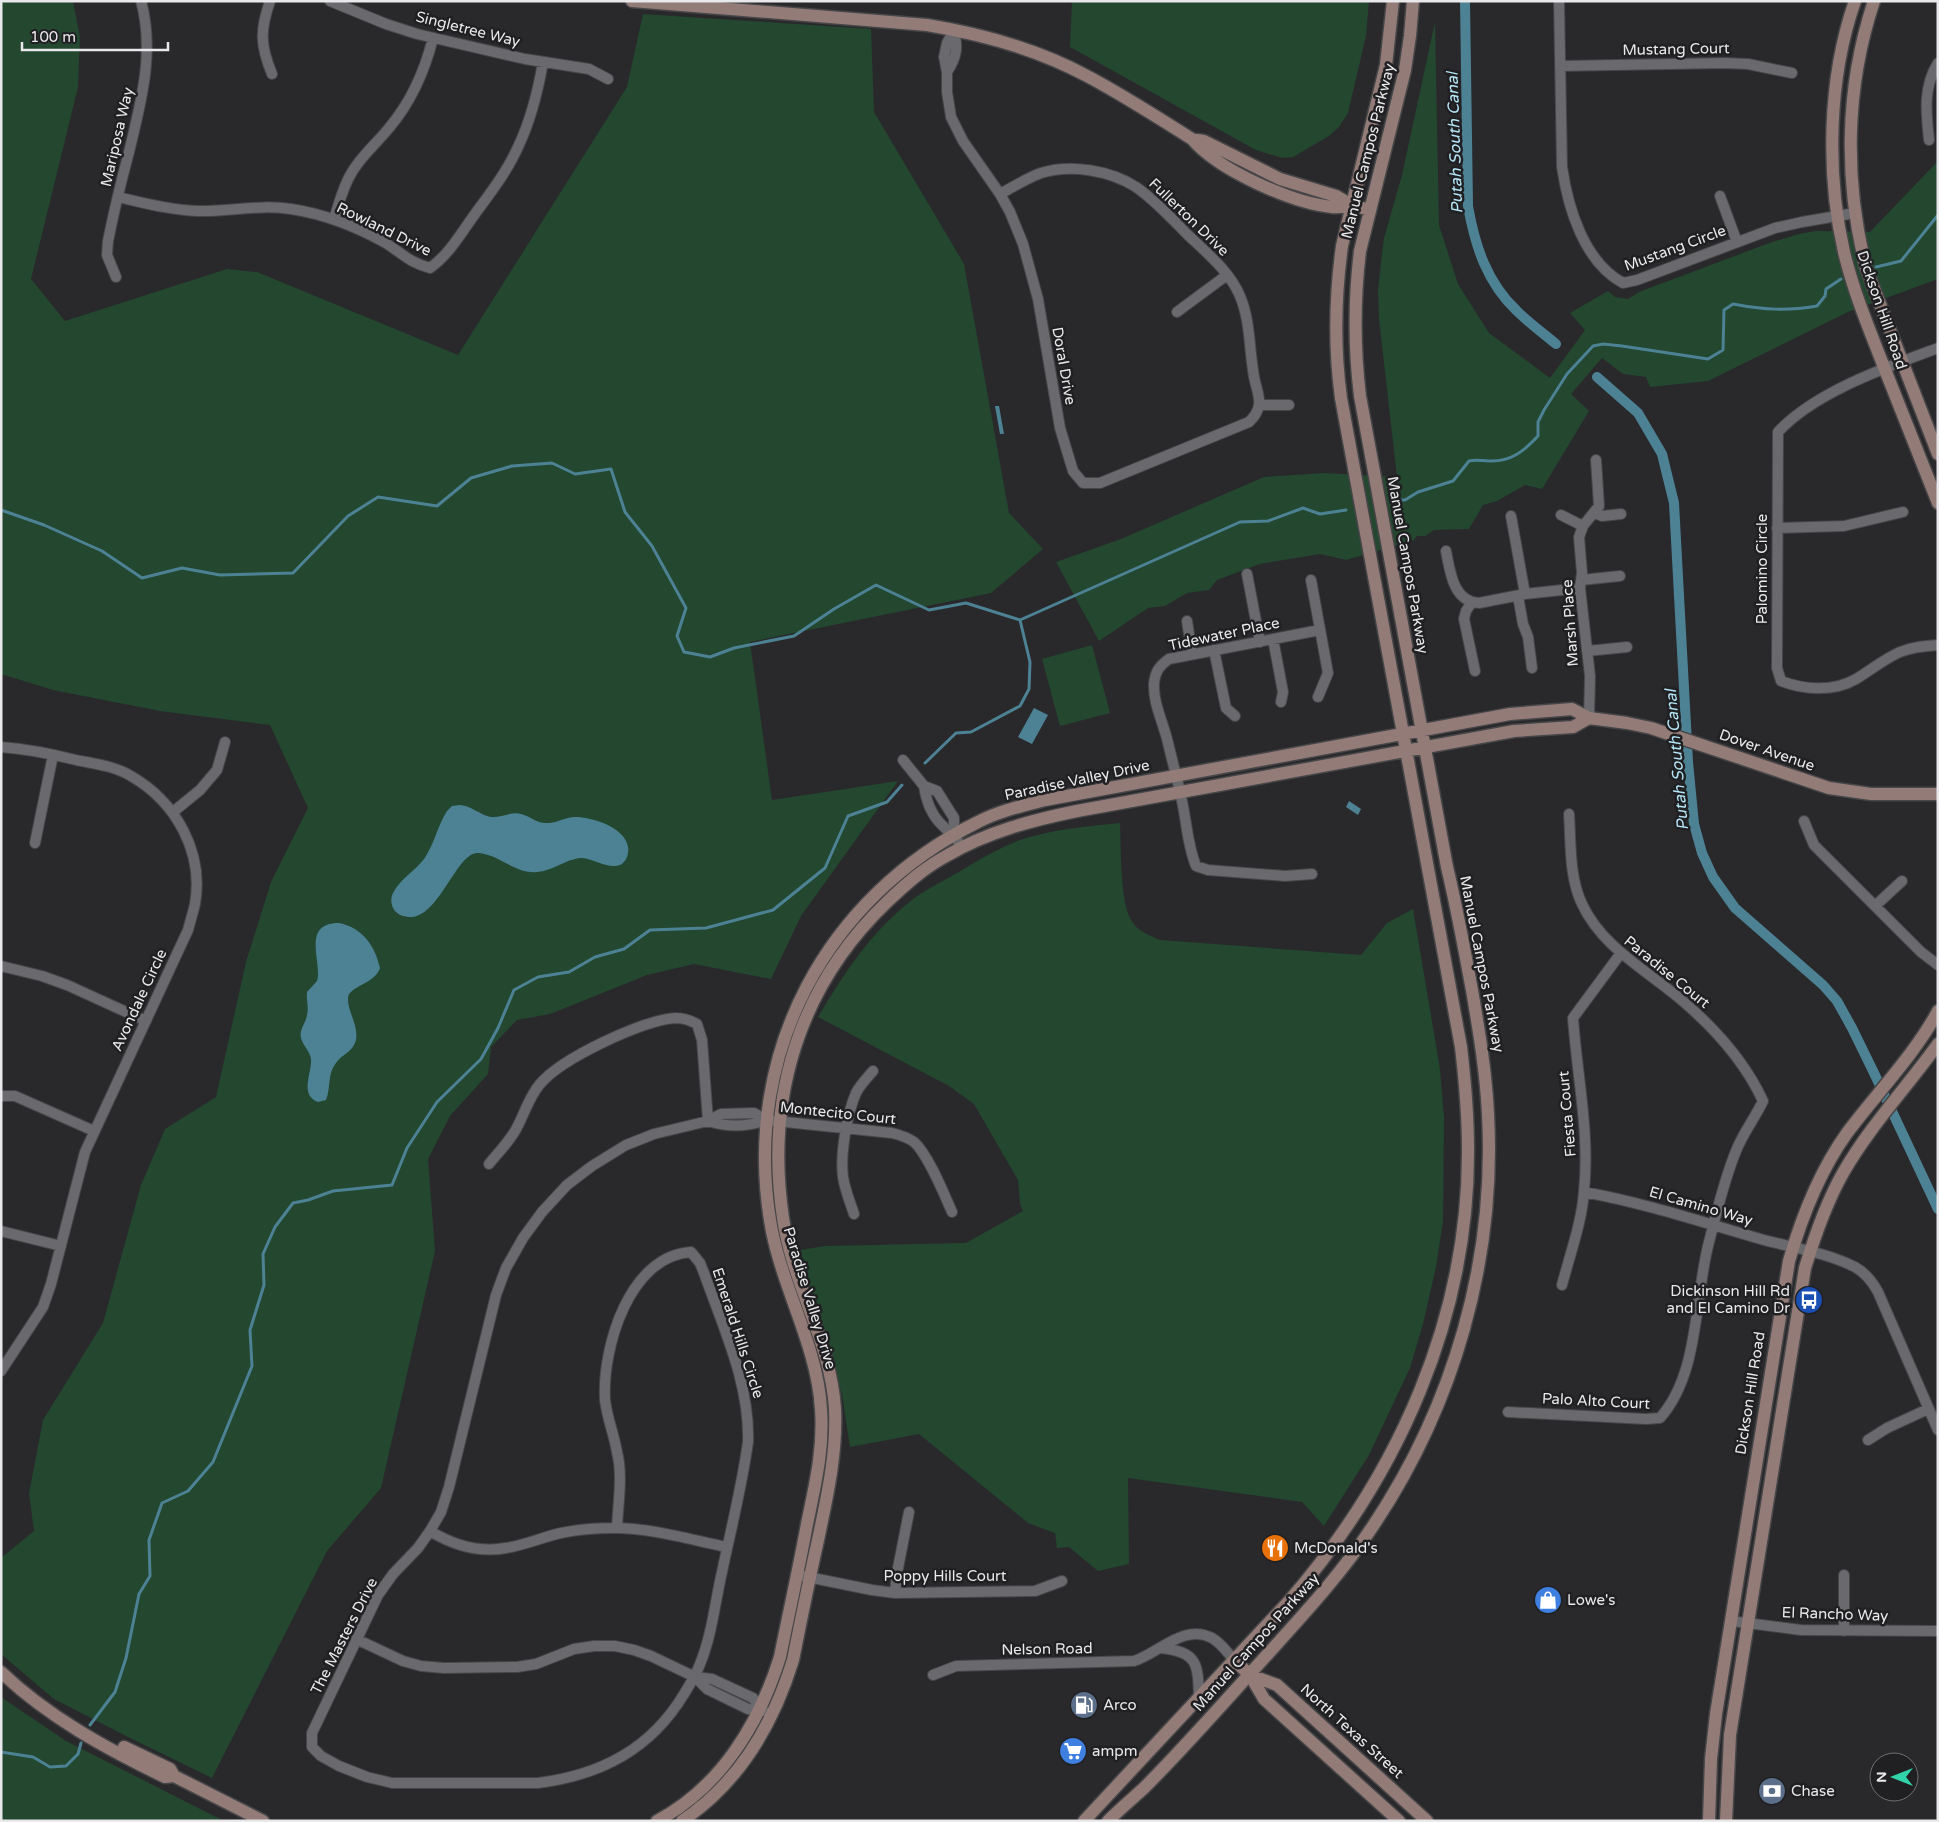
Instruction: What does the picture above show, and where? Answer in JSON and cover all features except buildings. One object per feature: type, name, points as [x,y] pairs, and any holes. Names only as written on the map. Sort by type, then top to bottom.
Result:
[{"type":"street","name":"Mariposa Way","points":[[116,277],[107,255],[108,241],[142,98],[147,69],[146,39],[140,1]]},
{"type":"street","points":[[270,1],[262,35],[263,52],[272,74]]},
{"type":"street","name":"Singletree Way","points":[[330,1],[386,24],[433,38],[544,62],[589,69],[608,79]]},
{"type":"street","points":[[632,1],[729,4],[927,25],[1007,44],[1042,55],[1086,75],[1192,139],[1199,148],[1240,174],[1275,191],[1333,208],[1351,205],[1370,210]]},
{"type":"street","name":"Manuel Campos Parkway","points":[[1084,1821],[1307,1580],[1336,1543],[1374,1486],[1408,1420],[1425,1380],[1439,1339],[1458,1262],[1468,1166],[1465,1080],[1459,1038],[1342,408],[1337,371],[1338,276],[1342,246],[1386,65],[1393,1]]},
{"type":"street","name":"Manuel Campos Parkway","points":[[1108,1821],[1144,1787],[1304,1616],[1338,1575],[1392,1496],[1427,1429],[1448,1378],[1468,1313],[1479,1265],[1485,1221],[1488,1168],[1486,1080],[1468,970],[1447,867],[1357,371],[1355,337],[1356,279],[1360,251],[1405,70],[1413,1]]},
{"type":"street","name":"Mustang Circle","points":[[1559,1],[1562,167],[1566,193],[1574,219],[1586,243],[1612,277],[1623,283],[1637,280],[1775,228],[1856,213]]},
{"type":"street","name":"Dickson Hill Road","points":[[1855,1],[1840,64],[1833,118],[1833,173],[1838,216],[1844,252],[1852,281],[1938,503]]},
{"type":"street","name":"Dickson Hill Road","points":[[1874,1],[1859,59],[1852,109],[1851,172],[1856,213],[1866,268],[1938,454]]},
{"type":"street","name":"Doral Drive","points":[[954,30],[947,44],[944,57],[951,117],[963,141],[1000,194],[1010,212],[1031,270],[1060,428],[1073,471],[1083,483],[1100,483],[1249,422],[1257,415],[1260,405]]},
{"type":"street","points":[[334,220],[351,173],[363,156],[390,127],[419,81],[433,38]]},
{"type":"street","name":"Rowland Drive","points":[[118,197],[167,208],[197,211],[266,207],[291,209],[334,220],[385,243],[415,264],[430,268],[441,260],[502,176],[518,148],[531,116],[544,62]]},
{"type":"street","points":[[1929,140],[1925,110],[1932,73],[1938,62]]},
{"type":"street","name":"Mustang Court","points":[[1560,66],[1725,63],[1748,64],[1792,73]]},
{"type":"street","name":"Fullerton Drive","points":[[1000,194],[1041,173],[1062,169],[1084,169],[1108,174],[1135,186],[1152,200],[1227,275],[1239,294],[1246,311],[1253,372],[1260,405]]},
{"type":"street","points":[[1720,196],[1737,242]]},
{"type":"street","points":[[1177,312],[1227,275]]},
{"type":"street","name":"Palomino Circle","points":[[1938,348],[1885,369],[1822,398],[1778,432],[1778,668],[1781,681],[1794,686],[1824,689],[1854,680],[1900,652],[1938,644]]},
{"type":"street","points":[[1260,405],[1289,404]]},
{"type":"street","points":[[1560,515],[1583,526],[1599,506],[1596,460]]},
{"type":"street","points":[[1778,528],[1844,526],[1903,512]]},
{"type":"street","points":[[1594,513],[1602,516],[1621,514]]},
{"type":"street","points":[[1511,516],[1523,624],[1528,637],[1532,668]]},
{"type":"street","name":"Marsh Place","points":[[1583,526],[1579,544],[1590,690],[1589,718]]},
{"type":"street","points":[[1446,551],[1453,583],[1460,594],[1472,602],[1479,603],[1620,576]]},
{"type":"street","points":[[1248,574],[1260,642]]},
{"type":"street","points":[[1311,580],[1328,673],[1318,697]]},
{"type":"street","points":[[1472,602],[1466,610],[1464,620],[1475,671]]},
{"type":"street","points":[[1187,621],[1192,654]]},
{"type":"street","name":"Tidewater Place","points":[[1312,874],[1285,876],[1208,870],[1196,866],[1191,854],[1179,792],[1155,698],[1155,675],[1160,665],[1169,659],[1320,630]]},
{"type":"street","points":[[1273,639],[1283,692],[1281,702]]},
{"type":"street","points":[[1587,651],[1628,647]]},
{"type":"street","points":[[1214,650],[1226,708],[1235,716]]},
{"type":"street","name":"Dover Avenue","points":[[1422,730],[1510,714],[1539,710],[1572,709],[1589,718],[1627,723],[1678,737],[1829,788],[1871,794],[1938,794]]},
{"type":"street","points":[[1425,747],[1514,731],[1573,727],[1589,718]]},
{"type":"street","name":"Paradise Valley Drive","points":[[773,1121],[772,1082],[779,1054],[797,1007],[818,965],[850,921],[866,903],[918,858],[954,835],[978,821],[1012,808],[1045,800],[1422,730]]},
{"type":"street","points":[[173,812],[200,790],[217,770],[225,742]]},
{"type":"street","name":"Avondale Circle","points":[[1,747],[107,766],[130,775],[152,789],[173,812],[183,828],[193,854],[196,879],[195,904],[188,930],[86,1152],[52,1284],[42,1307],[1,1371]]},
{"type":"street","name":"Paradise Valley Drive","points":[[682,1821],[728,1781],[748,1756],[767,1712],[772,1684],[804,1576],[820,1457],[821,1409],[818,1380],[812,1355],[780,1261],[770,1224],[765,1176],[773,1121],[802,1027],[830,972],[860,930],[895,895],[925,869],[962,847],[1017,826],[1047,817],[1425,747]]},
{"type":"street","points":[[35,844],[53,755]]},
{"type":"street","points":[[903,760],[924,786],[937,791],[954,818],[954,835]]},
{"type":"street","points":[[924,786],[926,800],[942,826],[954,835],[962,847]]},
{"type":"street","name":"Paradise Court","points":[[1569,814],[1573,871],[1581,903],[1592,923],[1606,941],[1685,1003],[1706,1024],[1747,1073],[1762,1101],[1736,1150],[1713,1225]]},
{"type":"street","points":[[1804,822],[1814,845],[1922,952],[1938,965]]},
{"type":"street","points":[[1875,906],[1902,881]]},
{"type":"street","name":"Fiesta Court","points":[[1562,1285],[1584,1192],[1586,1138],[1573,1018],[1621,953]]},
{"type":"street","points":[[1,966],[42,976],[67,985],[146,1021]]},
{"type":"street","name":"Dickson Hill Road","points":[[1709,1821],[1713,1732],[1783,1291],[1793,1247],[1812,1194],[1828,1164],[1846,1135],[1916,1045],[1938,1011]]},
{"type":"street","points":[[488,1164],[514,1131],[531,1095],[554,1072],[569,1061],[604,1042],[675,1018],[687,1019],[697,1024],[702,1040],[708,1121]]},
{"type":"street","points":[[1726,1821],[1730,1735],[1800,1295],[1810,1252],[1828,1201],[1859,1147],[1938,1044]]},
{"type":"street","points":[[854,1214],[845,1189],[843,1175],[844,1149],[850,1113],[857,1092],[873,1071]]},
{"type":"street","points":[[1,1096],[15,1096],[94,1131]]},
{"type":"street","name":"The Masters Drive","points":[[695,1677],[675,1709],[646,1739],[625,1755],[586,1773],[559,1780],[538,1783],[392,1783],[367,1777],[339,1766],[321,1756],[312,1747],[312,1733],[378,1596],[393,1574],[418,1548],[441,1512],[449,1488],[496,1295],[506,1268],[523,1238],[542,1212],[568,1186],[592,1166],[626,1146],[654,1134],[708,1121],[721,1114],[754,1114],[773,1121]]},
{"type":"street","name":"Montecito Court","points":[[773,1121],[892,1133],[905,1136],[915,1143],[943,1190],[952,1212]]},
{"type":"street","name":"El Camino Way","points":[[1584,1192],[1624,1200],[1793,1247],[1844,1262],[1857,1268],[1869,1277],[1878,1292],[1938,1430]]},
{"type":"street","name":"Palo Alto Court","points":[[1508,1412],[1646,1420],[1660,1418],[1669,1408],[1676,1395],[1687,1364],[1703,1270],[1713,1225]]},
{"type":"street","points":[[1,1231],[61,1246]]},
{"type":"street","name":"Emerald Hills Circle","points":[[617,1528],[618,1452],[605,1400],[605,1374],[609,1351],[626,1303],[640,1281],[670,1255],[690,1252],[700,1263],[704,1273],[741,1380],[748,1423],[748,1442],[708,1641],[695,1677]]},
{"type":"street","points":[[1868,1440],[1887,1428],[1928,1409]]},
{"type":"street","points":[[895,1593],[909,1512]]},
{"type":"street","points":[[430,1531],[455,1544],[485,1550],[506,1548],[560,1533],[584,1529],[617,1528],[642,1530],[727,1547]]},
{"type":"street","points":[[1844,1575],[1844,1630]]},
{"type":"street","name":"Poppy Hills Court","points":[[804,1576],[895,1593],[1035,1591],[1062,1581]]},
{"type":"street","name":"El Rancho Way","points":[[1731,1621],[1801,1630],[1938,1631]]},
{"type":"street","name":"Nelson Road","points":[[933,1676],[956,1666],[1124,1662],[1143,1658],[1180,1637],[1200,1634],[1213,1639],[1234,1660]]},
{"type":"street","points":[[356,1639],[403,1661],[421,1666],[444,1668],[518,1667],[536,1664],[574,1649],[594,1646],[615,1646],[651,1656],[695,1677],[712,1679],[753,1698],[767,1712]]},
{"type":"street","points":[[1161,1648],[1182,1652],[1194,1660],[1198,1670],[1199,1698]]},
{"type":"street","name":"North Texas Street","points":[[1234,1660],[1250,1675],[1264,1699],[1399,1821]]},
{"type":"street","points":[[1,1672],[36,1702],[81,1733],[154,1772],[165,1777],[174,1776],[263,1821]]},
{"type":"street","name":"North Texas Street","points":[[1250,1675],[1277,1686],[1427,1821]]},
{"type":"street","name":"Paradise Valley Drive","points":[[656,1821],[683,1804],[718,1772],[767,1712]]},
{"type":"green space","points":[[1,1],[73,1],[80,37],[78,87],[31,279],[65,321],[227,269],[257,272],[458,355],[627,87],[643,14],[871,29],[874,112],[964,264],[1009,513],[1043,549],[991,593],[750,642],[772,800],[898,781],[801,916],[771,979],[694,964],[647,975],[550,1014],[517,1020],[491,1047],[488,1074],[450,1116],[428,1159],[435,1251],[381,1488],[327,1551],[212,1778],[54,1699],[1,1654],[1,1558],[34,1531],[29,1493],[43,1420],[103,1323],[141,1185],[165,1129],[216,1097],[246,962],[271,882],[308,808],[270,725],[160,711],[53,690],[1,674]]},
{"type":"green space","points":[[1072,1],[1369,1],[1366,36],[1348,113],[1339,127],[1329,136],[1293,157],[1282,158],[1256,150],[1070,47]]},
{"type":"green space","points":[[1435,22],[1439,225],[1458,284],[1489,333],[1550,378],[1585,330],[1570,313],[1608,291],[1615,297],[1628,299],[1639,292],[1772,242],[1799,234],[1816,231],[1870,232],[1938,161],[1938,279],[1848,312],[1708,381],[1650,387],[1646,377],[1623,374],[1602,358],[1571,394],[1589,411],[1542,489],[1525,485],[1497,501],[1483,505],[1469,529],[1434,530],[1425,536],[1417,536],[1414,540],[1346,560],[1320,554],[1260,564],[1217,580],[1209,590],[1187,593],[1165,606],[1148,608],[1099,641],[1056,562],[1121,539],[1264,477],[1326,473],[1397,477],[1379,319],[1378,290],[1384,238],[1402,175]]},
{"type":"green space","points":[[1092,645],[1110,713],[1060,726],[1042,659]]},
{"type":"green space","points":[[1120,823],[1122,873],[1127,912],[1137,927],[1160,940],[1361,955],[1387,923],[1413,909],[1440,1069],[1444,1118],[1443,1221],[1436,1267],[1423,1324],[1410,1368],[1369,1455],[1324,1526],[1302,1502],[1128,1478],[1129,1564],[1098,1571],[1069,1547],[1057,1548],[1055,1533],[1028,1523],[919,1434],[850,1447],[842,1394],[815,1307],[800,1250],[825,1246],[966,1243],[1023,1211],[1020,1204],[1018,1180],[974,1104],[949,1086],[818,1017],[847,971],[869,942],[893,916],[920,894],[985,856],[1026,838],[1061,830]]},
{"type":"green space","points":[[1,1697],[66,1741],[224,1821],[1,1821]]},
{"type":"water","points":[[995,406],[999,406],[1004,434],[1000,434]]},
{"type":"water","points":[[1034,708],[1048,715],[1032,744],[1018,737]]},
{"type":"water","points":[[1349,801],[1361,809],[1358,815],[1346,807]]},
{"type":"water","points":[[460,805],[491,817],[518,813],[542,823],[575,817],[598,821],[614,829],[626,840],[628,847],[627,856],[622,864],[617,866],[581,858],[544,871],[531,872],[518,869],[492,856],[478,853],[470,856],[462,863],[429,908],[419,915],[402,916],[395,911],[392,905],[391,898],[393,893],[400,883],[424,859],[447,811],[452,806]]},
{"type":"water","points":[[339,923],[355,929],[367,939],[375,952],[380,968],[374,977],[349,994],[348,1004],[356,1034],[355,1044],[333,1067],[326,1100],[318,1102],[312,1099],[309,1094],[308,1083],[311,1059],[302,1041],[301,1032],[308,1012],[307,992],[317,981],[318,976],[317,934],[321,928],[328,924]]},
{"type":"waterway","name":"Putah South Canal","points":[[1465,1],[1468,206],[1474,235],[1490,276],[1507,300],[1556,344]]},
{"type":"waterway","points":[[1876,267],[1901,261],[1938,215]]},
{"type":"waterway","points":[[1395,500],[1405,500],[1418,492],[1453,481],[1469,461],[1504,460],[1522,451],[1538,436],[1538,422],[1567,374],[1593,346],[1603,344],[1622,346],[1708,359],[1723,350],[1724,310],[1733,304],[1775,309],[1817,306],[1825,296],[1826,289],[1841,279]]},
{"type":"waterway","name":"Putah South Canal","points":[[1597,377],[1638,413],[1662,454],[1674,503],[1688,762],[1694,824],[1702,853],[1713,877],[1735,908],[1823,985],[1837,1001],[1874,1073],[1938,1209]]},
{"type":"waterway","points":[[1,510],[44,525],[102,551],[142,578],[182,568],[220,575],[293,573],[348,516],[378,497],[437,506],[471,478],[512,466],[552,463],[575,474],[611,469],[625,512],[652,546],[686,608],[677,636],[684,652],[710,657],[734,648],[794,636],[834,609],[876,585],[929,610],[966,603],[1020,620],[1240,522],[1268,521],[1303,508],[1320,514],[1346,510]]},
{"type":"waterway","points":[[925,763],[956,733],[971,732],[1020,706],[1029,689],[1030,662],[1020,620]]},
{"type":"waterway","points":[[90,1725],[115,1692],[126,1658],[139,1594],[150,1576],[149,1540],[162,1503],[188,1491],[213,1462],[252,1366],[250,1330],[264,1285],[263,1254],[275,1227],[293,1203],[333,1191],[392,1185],[407,1148],[437,1102],[481,1059],[498,1028],[514,990],[538,977],[569,972],[595,957],[624,949],[650,930],[706,928],[773,910],[825,868],[848,816],[887,802],[902,785]]},
{"type":"waterway","points":[[1,1752],[33,1757],[50,1767],[66,1766],[78,1754],[81,1743]]},
{"type":"place","name":"Dickinson Hill Rd and El Camino Dr","points":[[1809,1300]]},
{"type":"place","name":"McDonald's","points":[[1275,1548]]},
{"type":"place","name":"Lowe's","points":[[1548,1600]]},
{"type":"place","name":"Arco","points":[[1084,1705]]},
{"type":"place","name":"ampm","points":[[1073,1751]]},
{"type":"place","name":"Chase","points":[[1772,1791]]}]
